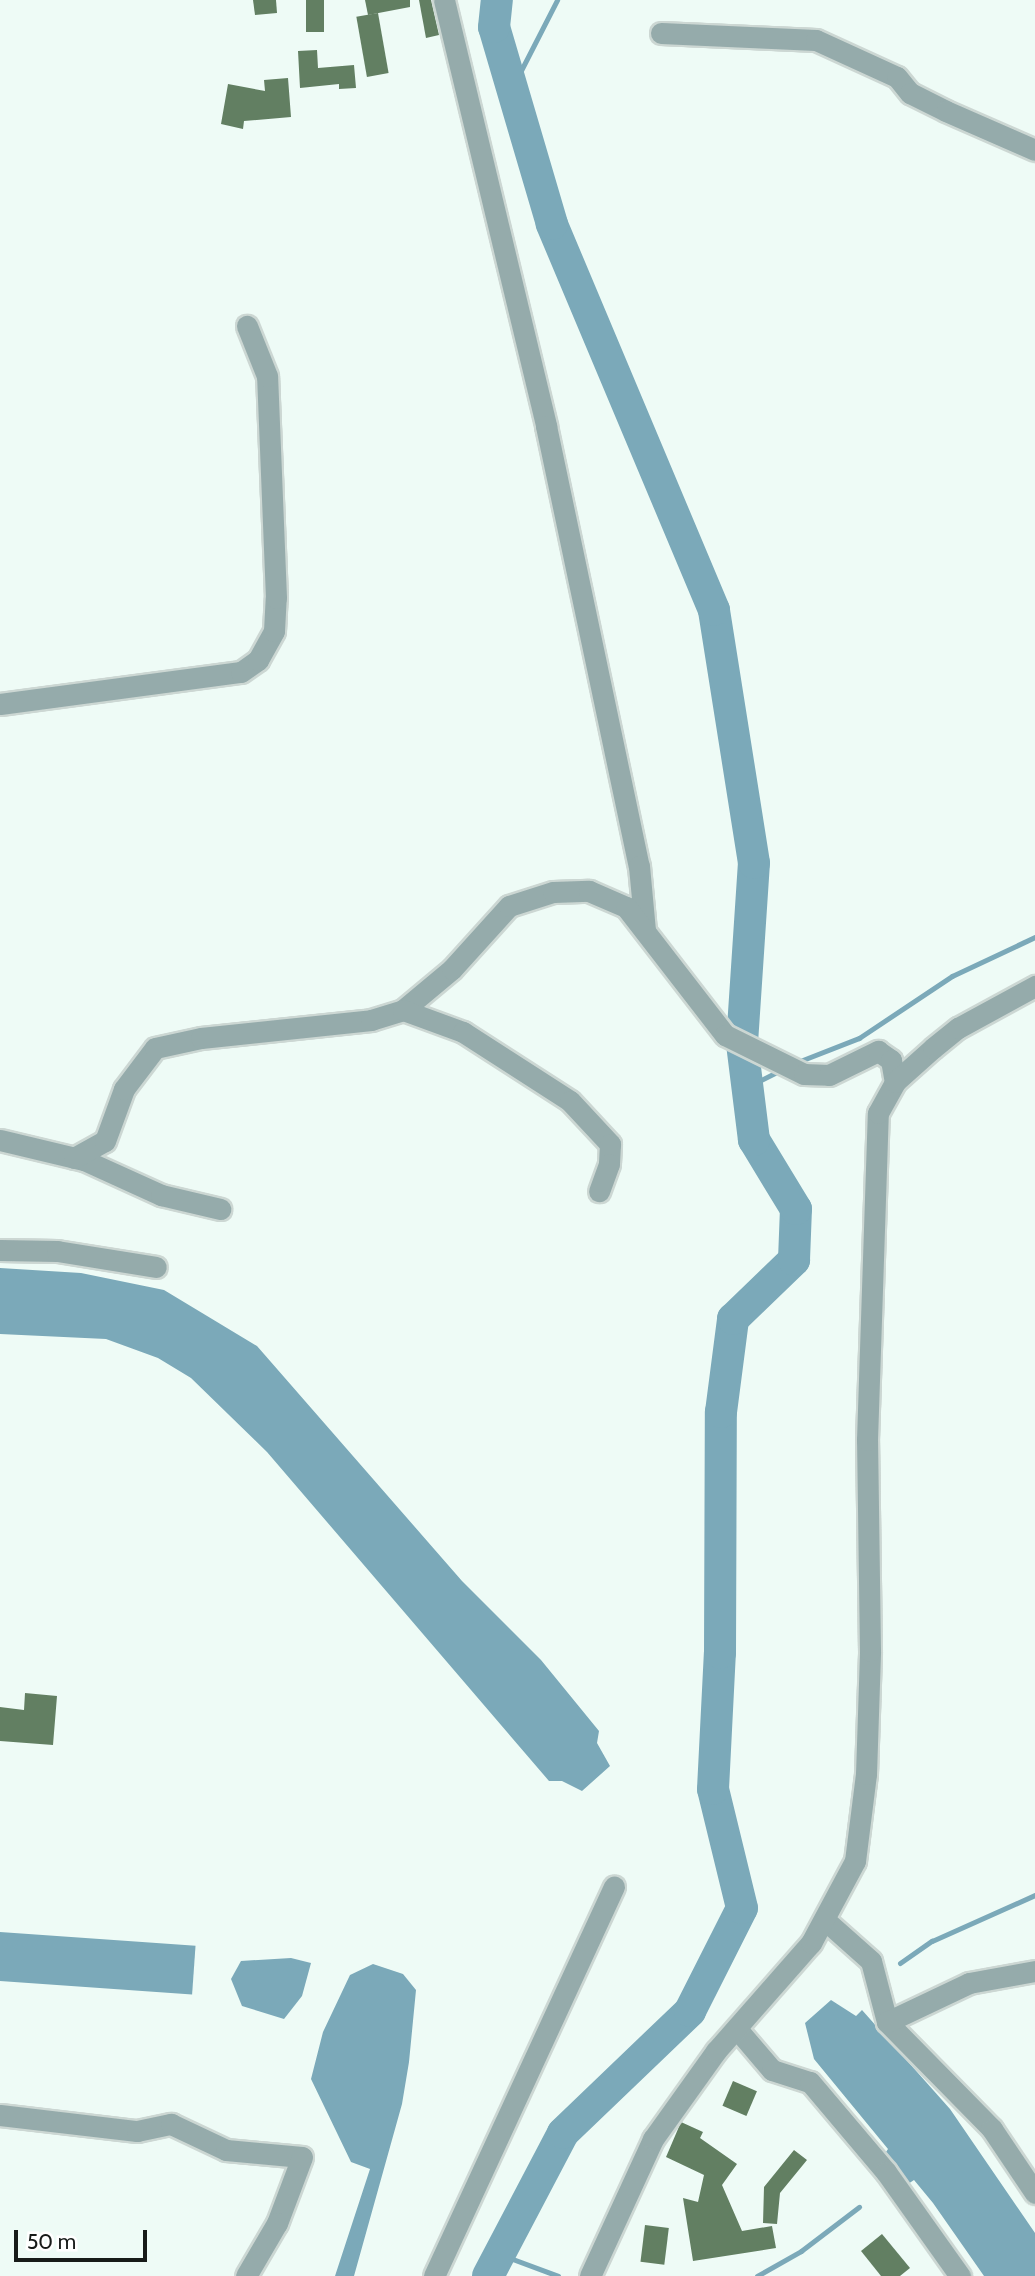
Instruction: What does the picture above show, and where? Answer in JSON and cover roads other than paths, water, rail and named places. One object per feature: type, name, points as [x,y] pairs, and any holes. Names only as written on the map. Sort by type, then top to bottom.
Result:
[{"type":"street","points":[[444,0],[551,453],[639,866],[645,931]]},
{"type":"street","points":[[661,33],[816,40],[897,77],[922,99],[1035,150]]},
{"type":"street","points":[[0,704],[241,672],[258,660],[274,631],[276,598],[267,376],[247,326]]},
{"type":"street","points":[[74,1158],[105,1141],[124,1089],[155,1048],[201,1038],[371,1020],[402,1010],[452,969],[509,906],[523,899],[553,892],[606,895],[626,908],[725,1035],[804,1074],[828,1075],[878,1051],[891,1060],[895,1082]]},
{"type":"street","points":[[590,2276],[653,2139],[700,2071],[827,1921],[855,1861],[866,1774],[870,1651],[867,1440],[874,1133],[878,1112],[895,1082],[958,1028],[1035,986]]},
{"type":"street","points":[[402,1010],[463,1032],[570,1101],[610,1144],[609,1164],[599,1191]]},
{"type":"street","points":[[0,1140],[74,1158],[161,1195],[220,1209]]},
{"type":"street","points":[[0,1250],[57,1251],[156,1267]]},
{"type":"street","points":[[434,2276],[614,1887]]},
{"type":"street","points":[[827,1921],[871,1961],[887,2022],[992,2129],[1035,2193]]},
{"type":"street","points":[[887,2022],[969,1983],[1035,1971]]},
{"type":"street","points":[[737,2029],[772,2070],[810,2082],[886,2172],[960,2276]]},
{"type":"street","points":[[0,2115],[137,2131],[171,2124],[226,2150],[302,2157],[277,2222],[246,2276]]},
{"type":"water","points":[[0,1268],[81,1273],[164,1290],[257,1346],[462,1581],[541,1660],[599,1731],[597,1743],[610,1766],[582,1791],[562,1781],[549,1781],[267,1452],[191,1378],[158,1358],[106,1339],[0,1334]]},
{"type":"water","points":[[0,1932],[196,1946],[192,1995],[0,1981]]},
{"type":"water","points":[[291,1958],[311,1963],[302,1996],[284,2019],[242,2006],[231,1979],[241,1961]]},
{"type":"water","points":[[373,1964],[403,1974],[416,1990],[409,2062],[402,2104],[354,2276],[335,2276],[370,2169],[351,2162],[311,2079],[323,2032],[350,1975]]},
{"type":"water","points":[[831,2000],[856,2016],[862,2010],[950,2109],[1035,2233],[1035,2276],[984,2276],[914,2180],[908,2184],[884,2155],[888,2149],[814,2059],[805,2023]]},
{"type":"waterway","points":[[488,2276],[563,2133],[690,2011],[742,1908],[713,1789],[720,1653],[721,1412],[733,1319],[794,1260],[796,1209],[754,1140],[742,1043],[754,863],[714,610],[552,224],[494,27],[497,0]]},
{"type":"waterway","points":[[512,88],[557,0]]},
{"type":"waterway","points":[[795,1063],[859,1038],[952,976],[1035,937]]},
{"type":"waterway","points":[[747,1087],[783,1069]]},
{"type":"waterway","points":[[900,1963],[932,1941],[1035,1895]]},
{"type":"waterway","points":[[757,2276],[801,2251],[859,2207]]},
{"type":"waterway","points":[[499,2254],[558,2276]]}]
